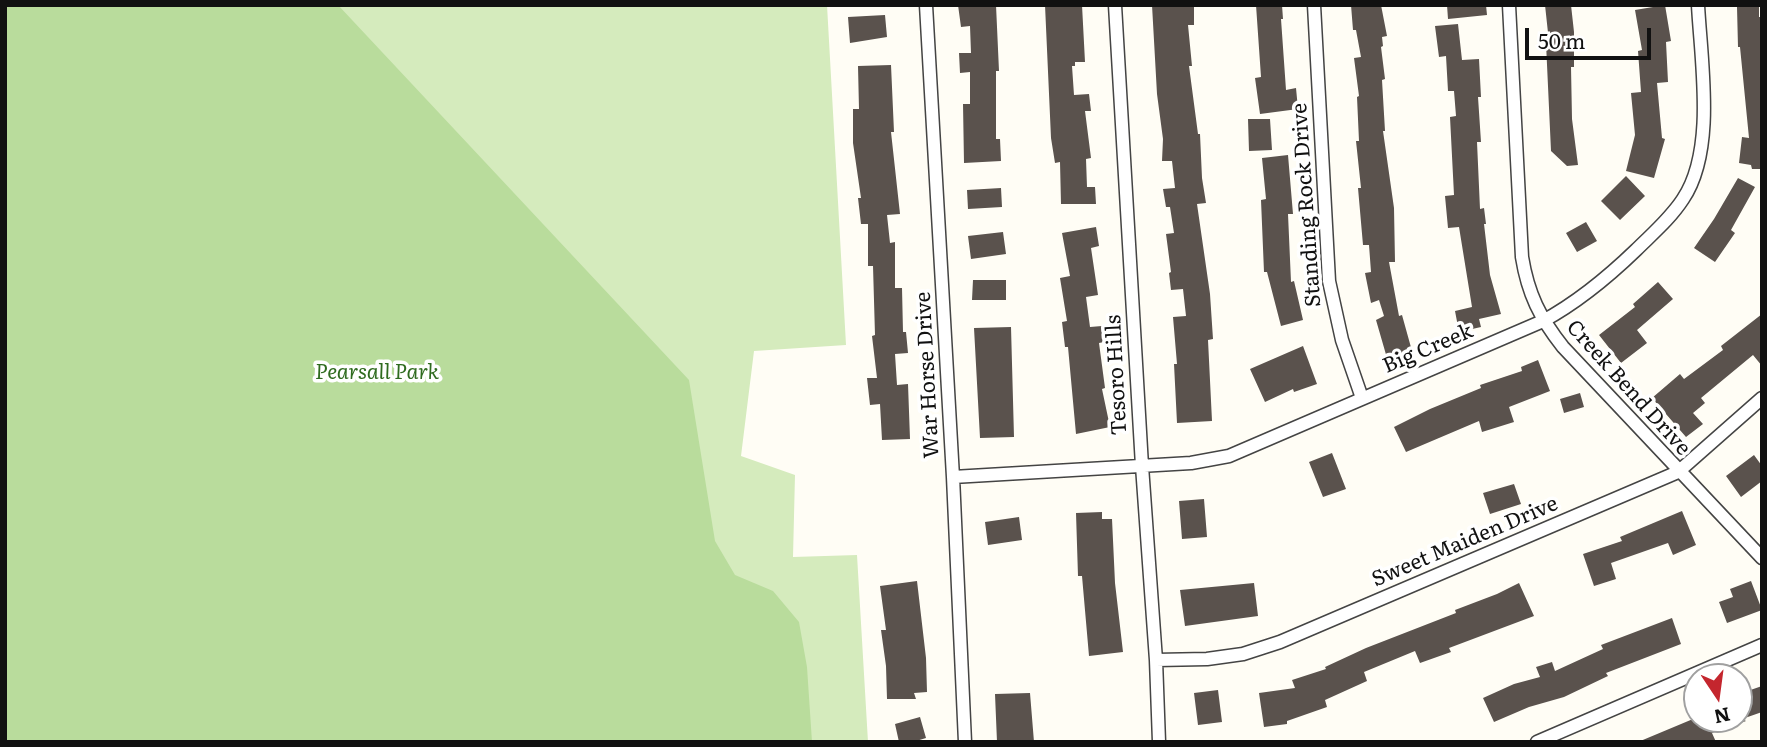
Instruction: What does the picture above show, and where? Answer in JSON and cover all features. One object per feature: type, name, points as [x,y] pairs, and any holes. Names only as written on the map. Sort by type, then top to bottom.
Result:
[{"type":"street","name":"War Horse Drive","points":[[926,5],[953,477],[964,742]]},
{"type":"street","name":"Tesoro Hills","points":[[1115,5],[1159,742]]},
{"type":"street","name":"Standing Rock Drive","points":[[1314,5],[1329,281],[1339,330],[1362,398]]},
{"type":"street","name":"Creek Bend Drive","points":[[1509,5],[1522,257],[1529,291],[1543,321],[1563,347],[1678,472],[1762,558]]},
{"type":"street","name":"Big Creek","points":[[953,477],[1191,463],[1229,456],[1543,321],[1568,307],[1610,275],[1665,222],[1692,183],[1700,153],[1703,104],[1699,5]]},
{"type":"street","name":"Sweet Maiden Drive","points":[[1156,660],[1207,659],[1243,654],[1280,642],[1678,472],[1762,398]]},
{"type":"street","points":[[1537,742],[1762,645]]},
{"type":"green space","name":"Pearsall Park","points":[[5,5],[827,5],[846,345],[754,351],[741,456],[795,475],[793,557],[857,555],[868,742],[5,742]]},
{"type":"green space","name":"Pearsall Park","points":[[5,5],[338,5],[689,380],[715,541],[735,575],[773,591],[799,622],[807,667],[812,742],[5,742]]},
{"type":"building","points":[[958,5],[996,5],[999,71],[996,71],[996,139],[1000,139],[1001,161],[964,163],[963,104],[970,104],[970,72],[960,73],[959,53],[971,53],[970,26],[961,27]]},
{"type":"building","points":[[1045,5],[1082,5],[1085,62],[1075,62],[1075,66],[1072,66],[1074,95],[1089,94],[1091,111],[1085,111],[1091,158],[1086,159],[1087,187],[1095,187],[1096,204],[1061,204],[1060,162],[1055,163],[1051,138]]},
{"type":"building","points":[[1152,5],[1194,5],[1194,25],[1188,25],[1192,66],[1189,66],[1200,134],[1206,203],[1197,204],[1210,294],[1213,339],[1208,340],[1212,421],[1177,423],[1174,364],[1177,364],[1173,317],[1186,316],[1183,289],[1171,290],[1169,273],[1166,234],[1174,233],[1170,207],[1166,207],[1163,189],[1175,188],[1172,161],[1162,161],[1163,139],[1157,94]]},
{"type":"building","points":[[1256,5],[1282,5],[1286,90],[1296,88],[1298,109],[1260,114],[1255,78],[1261,77]]},
{"type":"building","points":[[1351,5],[1381,5],[1387,36],[1382,37],[1381,47],[1385,79],[1382,80],[1383,131],[1394,208],[1395,262],[1389,262],[1399,316],[1402,315],[1412,351],[1387,358],[1376,320],[1384,316],[1379,300],[1371,303],[1365,273],[1371,272],[1369,245],[1363,245],[1358,188],[1361,188],[1356,141],[1359,141],[1359,96],[1354,58],[1361,57],[1356,30],[1353,30]]},
{"type":"building","points":[[1447,5],[1486,5],[1487,15],[1448,19]]},
{"type":"building","points":[[1545,5],[1571,5],[1574,32],[1574,67],[1571,67],[1572,119],[1578,165],[1567,166],[1551,151],[1546,43],[1549,42]]},
{"type":"building","points":[[1665,5],[1671,41],[1666,42],[1668,82],[1657,83],[1662,138],[1665,139],[1654,178],[1626,171],[1635,135],[1631,93],[1641,92],[1638,51],[1642,50],[1635,10]]},
{"type":"building","points":[[1737,7],[1759,7],[1759,17],[1762,17],[1762,169],[1752,169],[1751,165],[1739,163],[1742,137],[1749,138],[1738,47]]},
{"type":"building","points":[[885,15],[887,37],[850,43],[848,17]]},
{"type":"building","points":[[1458,24],[1462,60],[1479,59],[1481,142],[1477,142],[1480,209],[1484,208],[1490,275],[1501,314],[1479,319],[1481,327],[1459,332],[1455,311],[1472,307],[1459,227],[1448,228],[1445,196],[1454,195],[1450,117],[1456,116],[1454,91],[1448,91],[1446,56],[1439,57],[1435,26]]},
{"type":"building","points":[[891,65],[894,132],[891,132],[900,214],[887,215],[890,243],[895,242],[895,288],[902,288],[903,332],[906,332],[908,353],[895,354],[897,385],[908,384],[910,439],[882,440],[880,404],[870,405],[867,378],[877,378],[872,336],[875,335],[873,266],[868,266],[868,224],[861,224],[858,198],[861,198],[853,143],[853,109],[859,109],[858,66]]},
{"type":"building","points":[[1248,119],[1270,119],[1272,150],[1249,151]]},
{"type":"building","points":[[1288,155],[1293,214],[1288,214],[1291,282],[1294,281],[1303,320],[1281,326],[1267,272],[1264,272],[1261,200],[1266,199],[1262,158]]},
{"type":"building","points":[[1626,176],[1645,196],[1620,220],[1601,201]]},
{"type":"building","points":[[1738,178],[1755,187],[1731,230],[1735,233],[1715,262],[1694,248]]},
{"type":"building","points":[[1001,188],[1002,207],[968,209],[967,190]]},
{"type":"building","points":[[1586,222],[1597,241],[1577,252],[1566,233]]},
{"type":"building","points":[[1096,227],[1099,246],[1091,248],[1098,295],[1086,297],[1090,327],[1102,326],[1104,342],[1099,343],[1105,388],[1102,389],[1110,427],[1076,434],[1068,347],[1065,347],[1062,322],[1067,321],[1060,278],[1070,276],[1062,233]]},
{"type":"building","points":[[1003,232],[1006,254],[971,259],[968,236]]},
{"type":"building","points":[[973,280],[1006,280],[1006,300],[972,300]]},
{"type":"building","points":[[1658,282],[1673,299],[1637,330],[1647,343],[1621,363],[1599,335],[1635,307],[1633,304]]},
{"type":"building","points":[[1762,314],[1762,366],[1753,355],[1701,398],[1705,403],[1693,413],[1703,424],[1686,437],[1652,398],[1680,374],[1684,379],[1723,350],[1721,346]]},
{"type":"building","points":[[1011,327],[1014,437],[980,438],[974,328]]},
{"type":"building","points":[[1303,346],[1317,384],[1294,392],[1293,389],[1265,402],[1250,369]]},
{"type":"building","points":[[1538,360],[1550,391],[1509,407],[1514,422],[1482,432],[1479,421],[1406,452],[1394,427],[1481,388],[1480,385],[1522,371],[1521,367]]},
{"type":"building","points":[[1580,393],[1584,407],[1564,413],[1560,399]]},
{"type":"building","points":[[1332,453],[1346,489],[1323,497],[1309,462]]},
{"type":"building","points":[[1754,455],[1762,466],[1762,481],[1741,497],[1726,476]]},
{"type":"building","points":[[1514,484],[1521,504],[1490,514],[1483,493]]},
{"type":"building","points":[[1204,499],[1207,537],[1182,539],[1179,501]]},
{"type":"building","points":[[1682,511],[1696,545],[1673,555],[1668,543],[1611,563],[1616,579],[1594,586],[1583,554],[1622,541],[1620,537]]},
{"type":"building","points":[[1102,512],[1102,519],[1112,519],[1115,583],[1123,652],[1089,656],[1082,576],[1078,576],[1076,513]]},
{"type":"building","points":[[1019,517],[1022,540],[988,545],[985,522]]},
{"type":"building","points":[[917,581],[927,692],[914,693],[916,699],[887,699],[881,630],[886,630],[880,586]]},
{"type":"building","points":[[1751,581],[1762,610],[1727,623],[1719,602],[1733,597],[1730,589]]},
{"type":"building","points":[[1254,583],[1258,616],[1185,626],[1180,590]]},
{"type":"building","points":[[1519,583],[1534,616],[1449,648],[1451,652],[1420,663],[1415,651],[1364,672],[1367,681],[1325,700],[1327,707],[1287,721],[1287,724],[1264,727],[1259,693],[1295,688],[1292,680],[1326,669],[1325,667],[1366,648],[1456,613],[1455,610]]},
{"type":"building","points":[[1672,618],[1681,644],[1606,673],[1608,676],[1564,697],[1529,707],[1494,722],[1483,698],[1514,684],[1540,677],[1536,667],[1552,662],[1555,671],[1603,649],[1601,645]]},
{"type":"building","points":[[1762,686],[1762,712],[1753,715],[1753,689]]},
{"type":"building","points":[[1218,690],[1222,722],[1198,725],[1194,693]]},
{"type":"building","points":[[1030,693],[1034,742],[997,742],[995,694]]},
{"type":"building","points":[[920,717],[926,738],[899,742],[895,724]]},
{"type":"building","points":[[1683,723],[1683,733],[1712,733],[1716,742],[1638,742]]}]
